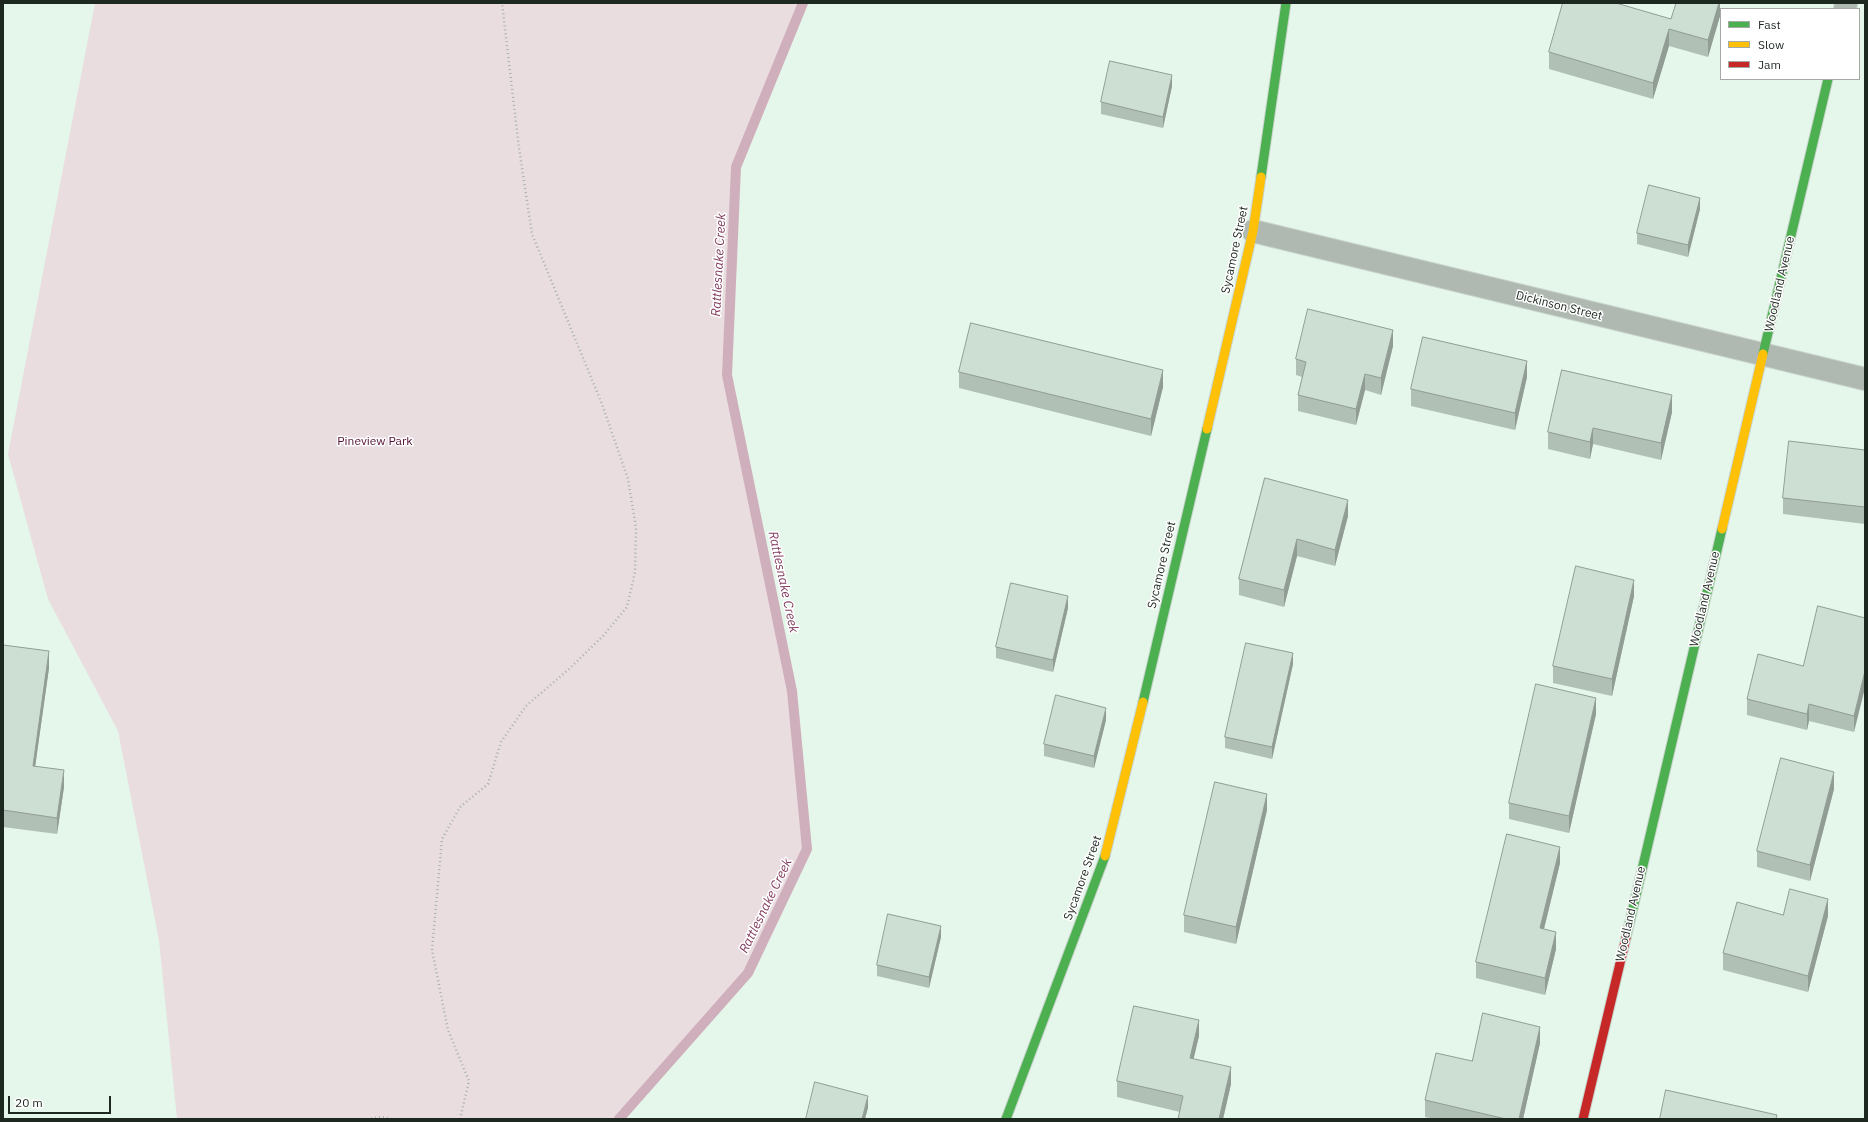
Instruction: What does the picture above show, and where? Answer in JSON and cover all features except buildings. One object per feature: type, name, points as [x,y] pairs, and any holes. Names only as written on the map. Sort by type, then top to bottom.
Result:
[{"type":"street","name":"Sycamore Street","points":[[1006,1119],[1108,849],[1253,231],[1286,3]]},
{"type":"street","name":"Woodland Avenue","points":[[1583,1119],[1828,80]]},
{"type":"street","name":"Dickinson Street","points":[[1253,231],[1763,356],[1865,379]]},
{"type":"path","points":[[460,1119],[469,1081],[448,1030],[432,950],[442,839],[460,807],[488,784],[500,742],[526,706],[569,669],[602,636],[627,607],[635,572],[636,528],[628,479],[602,404],[532,234],[519,148],[502,3]]},
{"type":"path","points":[[368,1119],[382,1117],[391,1119]]},
{"type":"green space","name":"Pineview Park","points":[[95,3],[803,3],[736,167],[727,375],[792,691],[807,849],[748,973],[619,1119],[177,1119],[159,940],[118,731],[48,599],[8,454]]},
{"type":"waterway","name":"Rattlesnake Creek","points":[[619,1119],[748,973],[807,849],[792,691],[727,375],[736,167],[803,3]]},
{"type":"traffic: fast","points":[[1261,177],[1286,3]]},
{"type":"traffic: fast","points":[[1763,354],[1828,80]]},
{"type":"traffic: fast","points":[[1143,702],[1207,429]]},
{"type":"traffic: fast","points":[[1626,938],[1722,529]]},
{"type":"traffic: fast","points":[[1006,1119],[1105,856]]},
{"type":"traffic: slow","points":[[1207,429],[1253,231],[1261,177]]},
{"type":"traffic: slow","points":[[1722,529],[1763,354]]},
{"type":"traffic: slow","points":[[1105,856],[1143,702]]},
{"type":"traffic: jam","points":[[1583,1119],[1626,938]]}]
